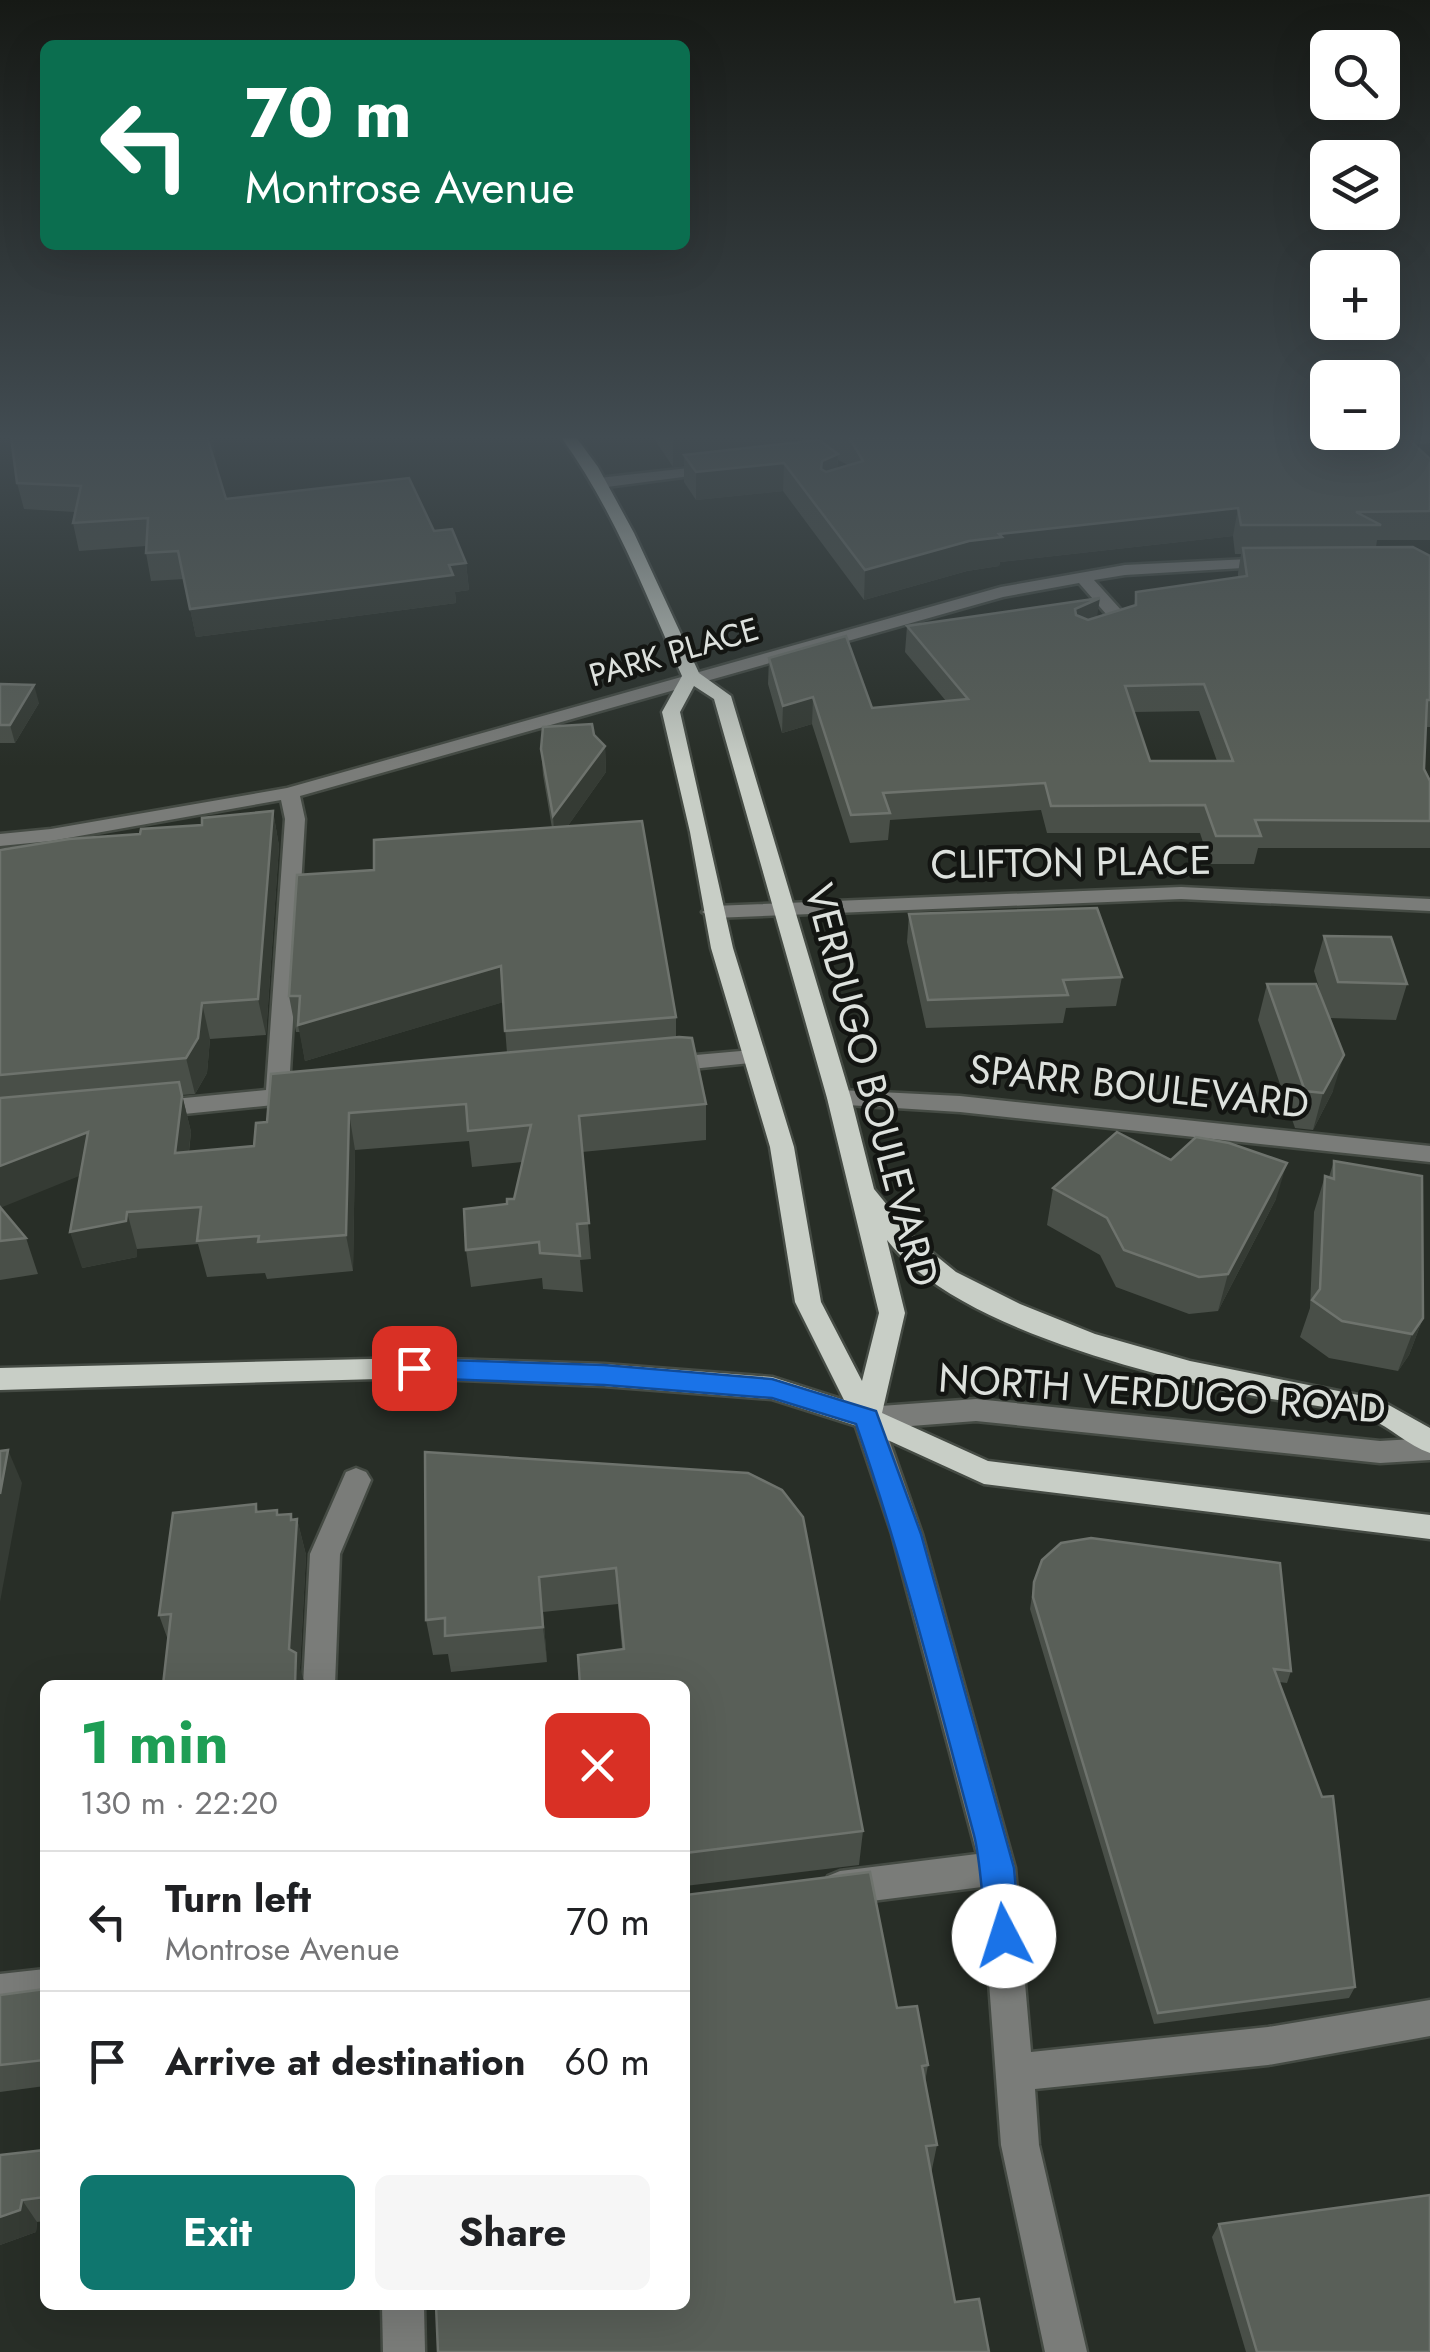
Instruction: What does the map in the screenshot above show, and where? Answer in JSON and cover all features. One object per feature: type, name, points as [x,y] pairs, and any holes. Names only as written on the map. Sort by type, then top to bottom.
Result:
[{"type":"main road","name":"VERDUGO BOULEVARD","points":[[632,547],[691,676],[722,696],[839,1098],[892,1312],[867,1418]]},
{"type":"main road","points":[[691,676],[670,712],[700,832],[713,912],[752,1057],[782,1147],[808,1302],[867,1418]]},
{"type":"main road","points":[[860,1188],[918,1256],[947,1279],[1010,1311],[1087,1342],[1190,1372],[1378,1410],[1430,1442]]},
{"type":"main road","points":[[0,1379],[396,1368],[604,1375],[772,1388],[867,1418]]},
{"type":"main road","name":"NORTH VERDUGO ROAD","points":[[867,1418],[984,1472],[1430,1527]]},
{"type":"street","name":"PARK PLACE","points":[[0,840],[51,836],[288,793],[410,761],[691,676],[1001,592],[1080,576],[1189,565],[1282,563]]},
{"type":"street","points":[[1080,576],[1122,621],[1122,627],[1115,630],[1083,637]]},
{"type":"street","points":[[277,1097],[295,819],[288,793]]},
{"type":"street","name":"CLIFTON PLACE","points":[[713,912],[1181,893],[1430,905]]},
{"type":"street","points":[[635,1067],[752,1057]]},
{"type":"street","points":[[138,1110],[336,1092]]},
{"type":"street","name":"SPARR BOULEVARD","points":[[839,1098],[960,1104],[1430,1154]]},
{"type":"street","name":"NORTH VERDUGO ROAD","points":[[867,1418],[976,1410],[1380,1452],[1430,1450]]},
{"type":"street","points":[[867,1418],[908,1534],[998,1868],[1020,2145],[1066,2352]]},
{"type":"street","points":[[320,1680],[325,1554],[356,1480]]},
{"type":"street","points":[[813,1892],[998,1868]]},
{"type":"street","points":[[0,1992],[40,1988]]},
{"type":"street","points":[[1016,2072],[1268,2046],[1430,2018]]},
{"type":"street","points":[[403,2310],[404,2352]]},
{"type":"building","points":[[146,547],[459,547],[466,563],[449,565],[453,575],[190,609],[178,551],[146,553]]},
{"type":"building","points":[[847,547],[948,547],[865,570]]},
{"type":"building","points":[[1413,547],[1430,556],[1430,700],[1424,769],[1430,781],[1430,821],[1255,820],[1261,836],[1216,836],[1205,805],[1051,806],[1045,783],[883,793],[890,813],[851,815],[813,697],[783,706],[769,658],[846,636],[872,708],[968,699],[907,626],[1100,598],[1075,609],[1076,615],[1088,620],[1136,605],[1136,592],[1247,576],[1243,548]],"holes":[[[1204,684],[1233,761],[1150,761],[1125,686]]]},
{"type":"building","points":[[0,684],[34,685],[10,725],[0,725]]},
{"type":"building","points":[[592,724],[594,735],[605,746],[553,816],[541,749],[543,727]]},
{"type":"building","points":[[273,811],[258,999],[202,1003],[198,1038],[186,1058],[0,1075],[0,850],[69,839],[140,834],[141,829],[202,825],[202,818]]},
{"type":"building","points":[[642,821],[676,1017],[505,1031],[501,966],[298,1025],[300,996],[289,996],[297,875],[374,870],[374,840]]},
{"type":"building","points":[[1097,908],[1122,977],[1063,980],[1068,995],[928,1000],[909,914]]},
{"type":"building","points":[[1324,936],[1391,937],[1407,984],[1338,982]]},
{"type":"building","points":[[1267,984],[1316,984],[1344,1055],[1323,1093],[1305,1091]]},
{"type":"building","points":[[692,1038],[706,1104],[579,1116],[589,1223],[577,1224],[580,1256],[540,1253],[539,1242],[466,1250],[464,1209],[507,1204],[507,1199],[514,1199],[531,1125],[468,1131],[466,1104],[349,1113],[346,1235],[258,1242],[259,1236],[197,1241],[201,1207],[127,1212],[126,1221],[70,1232],[88,1132],[0,1166],[0,1098],[179,1082],[182,1096],[175,1153],[254,1146],[256,1123],[267,1122],[271,1074]]},
{"type":"building","points":[[1117,1132],[1171,1160],[1196,1137],[1229,1143],[1287,1163],[1228,1274],[1199,1277],[1124,1250],[1107,1218],[1053,1188]]},
{"type":"building","points":[[1334,1161],[1422,1176],[1423,1318],[1412,1334],[1342,1321],[1312,1300],[1320,1289],[1325,1176],[1334,1179]]},
{"type":"building","points":[[0,1207],[26,1238],[0,1241]]},
{"type":"building","points":[[8,1450],[0,1494],[0,1451]]},
{"type":"building","points":[[425,1452],[748,1473],[782,1490],[803,1517],[863,1831],[690,1852],[690,1680],[580,1680],[578,1655],[624,1649],[616,1568],[539,1577],[543,1627],[445,1636],[445,1618],[426,1620]]},
{"type":"building","points":[[256,1504],[256,1512],[277,1510],[277,1515],[291,1514],[291,1520],[297,1519],[289,1649],[296,1653],[295,1680],[164,1680],[171,1614],[159,1615],[173,1513]]},
{"type":"building","points":[[1091,1538],[1280,1563],[1291,1671],[1274,1669],[1322,1797],[1333,1796],[1355,1987],[1158,2013],[1033,1597],[1042,1560],[1061,1543]]},
{"type":"building","points":[[870,1872],[897,2008],[917,2006],[928,2065],[922,2066],[937,2145],[926,2146],[955,2302],[979,2299],[989,2352],[438,2352],[436,2310],[690,2310],[690,1894]]},
{"type":"building","points":[[40,1990],[40,2061],[0,2065],[0,1995]]},
{"type":"building","points":[[40,2151],[40,2198],[22,2200],[20,2210],[0,2217],[0,2155]]},
{"type":"building","points":[[1430,2195],[1430,2352],[1257,2352],[1219,2224]]},
{"type":"route","points":[[414,1368],[604,1375],[772,1388],[867,1418],[908,1534],[998,1868],[1004,1936]]}]
